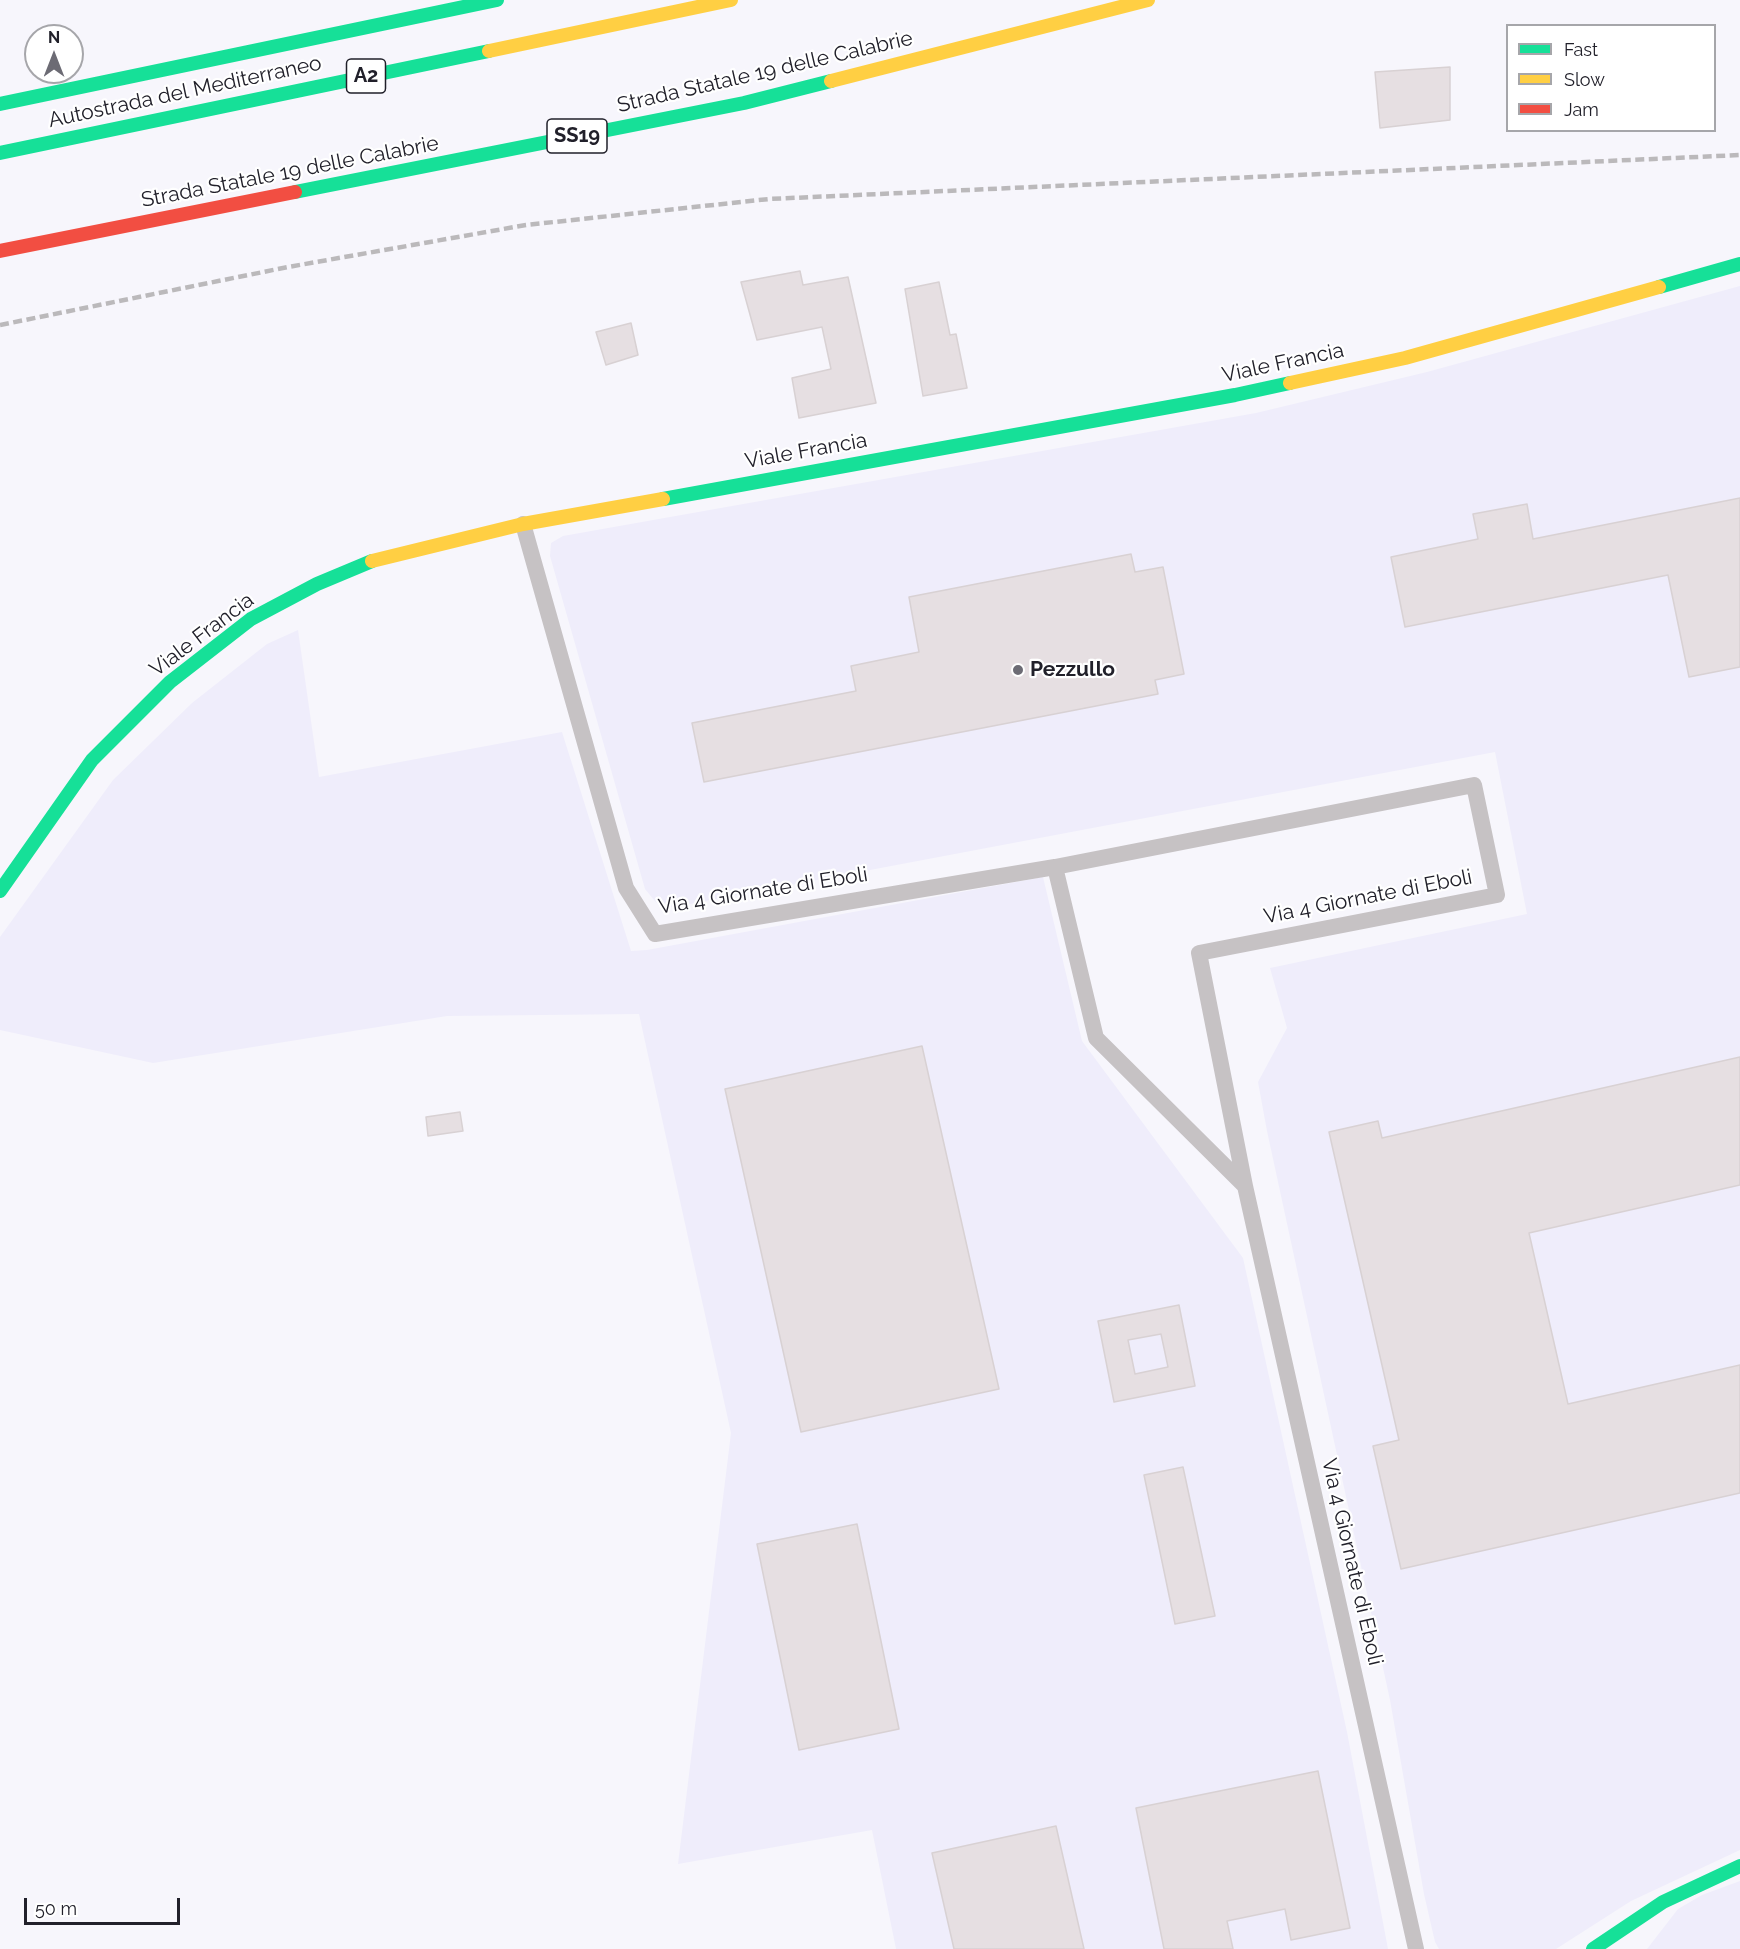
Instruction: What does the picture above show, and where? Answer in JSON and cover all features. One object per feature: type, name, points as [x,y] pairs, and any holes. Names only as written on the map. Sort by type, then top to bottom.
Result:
[{"type":"main road","name":"Autostrada del Mediterraneo","points":[[0,104],[497,0]]},
{"type":"main road","name":"Autostrada del Mediterraneo","points":[[0,153],[731,0]]},
{"type":"main road","name":"Strada Statale 19 delle Calabrie","points":[[0,250],[744,103],[1148,0]]},
{"type":"main road","name":"Viale Francia","points":[[0,891],[92,760],[170,682],[251,619],[316,584],[377,560],[523,524],[1246,393],[1406,358],[1740,264]]},
{"type":"main road","points":[[1593,1949],[1606,1944],[1663,1902],[1740,1866]]},
{"type":"street","name":"Via 4 Giornate di Eboli","points":[[523,524],[626,888],[655,934],[1055,867],[1474,785],[1497,895],[1199,953],[1245,1186],[1416,1949]]},
{"type":"street","points":[[1055,867],[1096,1038],[1245,1186]]},
{"type":"shaded area","points":[[1740,286],[1740,1850],[1631,1901],[1556,1949],[1439,1949],[1435,1942],[1424,1894],[1390,1700],[1258,1082],[1287,1028],[1270,968],[1527,914],[1495,752],[674,907],[659,906],[645,889],[550,556],[551,543],[563,536],[1256,413],[1427,372]]},
{"type":"shaded area","points":[[298,630],[319,777],[562,732],[631,951],[647,950],[1043,877],[1082,1041],[1243,1258],[1347,1732],[1388,1949],[896,1949],[872,1830],[678,1864],[731,1433],[639,1014],[447,1016],[153,1063],[0,1030],[0,937],[113,780],[192,703],[267,644]]},
{"type":"shaded area","points":[[1740,1881],[1740,1949],[1647,1949],[1678,1909],[1702,1895]]},
{"type":"building","points":[[1450,67],[1450,120],[1380,128],[1375,72]]},
{"type":"building","points":[[800,271],[803,285],[848,277],[876,403],[799,418],[792,378],[831,369],[822,327],[757,340],[741,282]]},
{"type":"building","points":[[939,282],[950,335],[956,334],[967,388],[923,396],[905,289]]},
{"type":"building","points":[[631,323],[638,355],[606,365],[596,332]]},
{"type":"building","points":[[1740,498],[1740,667],[1689,677],[1668,575],[1405,627],[1391,557],[1478,539],[1473,514],[1527,504],[1533,539]]},
{"type":"building","name":"Pezzullo","points":[[1131,554],[1135,572],[1163,567],[1184,674],[1155,680],[1158,694],[704,782],[692,723],[856,691],[851,666],[919,652],[909,597]]},
{"type":"building","points":[[922,1046],[999,1389],[801,1432],[725,1089]]},
{"type":"building","points":[[1740,1057],[1740,1185],[1529,1233],[1568,1404],[1740,1365],[1740,1493],[1401,1569],[1373,1446],[1399,1440],[1329,1132],[1378,1121],[1382,1138]]},
{"type":"building","points":[[460,1112],[463,1131],[428,1136],[426,1117]]},
{"type":"building","points":[[1179,1305],[1195,1386],[1114,1402],[1098,1321]],"holes":[[[1161,1334],[1168,1367],[1135,1374],[1128,1340]]]},
{"type":"building","points":[[1183,1467],[1215,1616],[1175,1624],[1144,1475]]},
{"type":"building","points":[[857,1524],[899,1729],[799,1750],[757,1544]]},
{"type":"building","points":[[1318,1771],[1350,1928],[1291,1940],[1285,1909],[1227,1921],[1233,1949],[1164,1949],[1136,1808]]},
{"type":"building","points":[[1056,1826],[1084,1949],[954,1949],[932,1853]]},
{"type":"railway","points":[[0,325],[288,267],[526,225],[769,199],[1740,155]]},
{"type":"traffic: fast","points":[[0,104],[497,0]]},
{"type":"traffic: fast","points":[[0,153],[489,51]]},
{"type":"traffic: fast","points":[[295,192],[744,103],[831,81]]},
{"type":"traffic: fast","points":[[1659,287],[1740,264]]},
{"type":"traffic: fast","points":[[663,499],[1290,383]]},
{"type":"traffic: fast","points":[[0,891],[92,760],[170,682],[251,619],[317,584],[372,561]]},
{"type":"traffic: fast","points":[[1593,1949],[1663,1902],[1740,1866]]},
{"type":"traffic: slow","points":[[489,51],[731,0]]},
{"type":"traffic: slow","points":[[831,81],[1148,0]]},
{"type":"traffic: slow","points":[[1290,383],[1405,358],[1659,287]]},
{"type":"traffic: slow","points":[[372,561],[523,524],[663,499]]},
{"type":"traffic: jam","points":[[0,251],[295,192]]},
{"type":"place","name":"Pezzullo","points":[[1018,670]]}]
